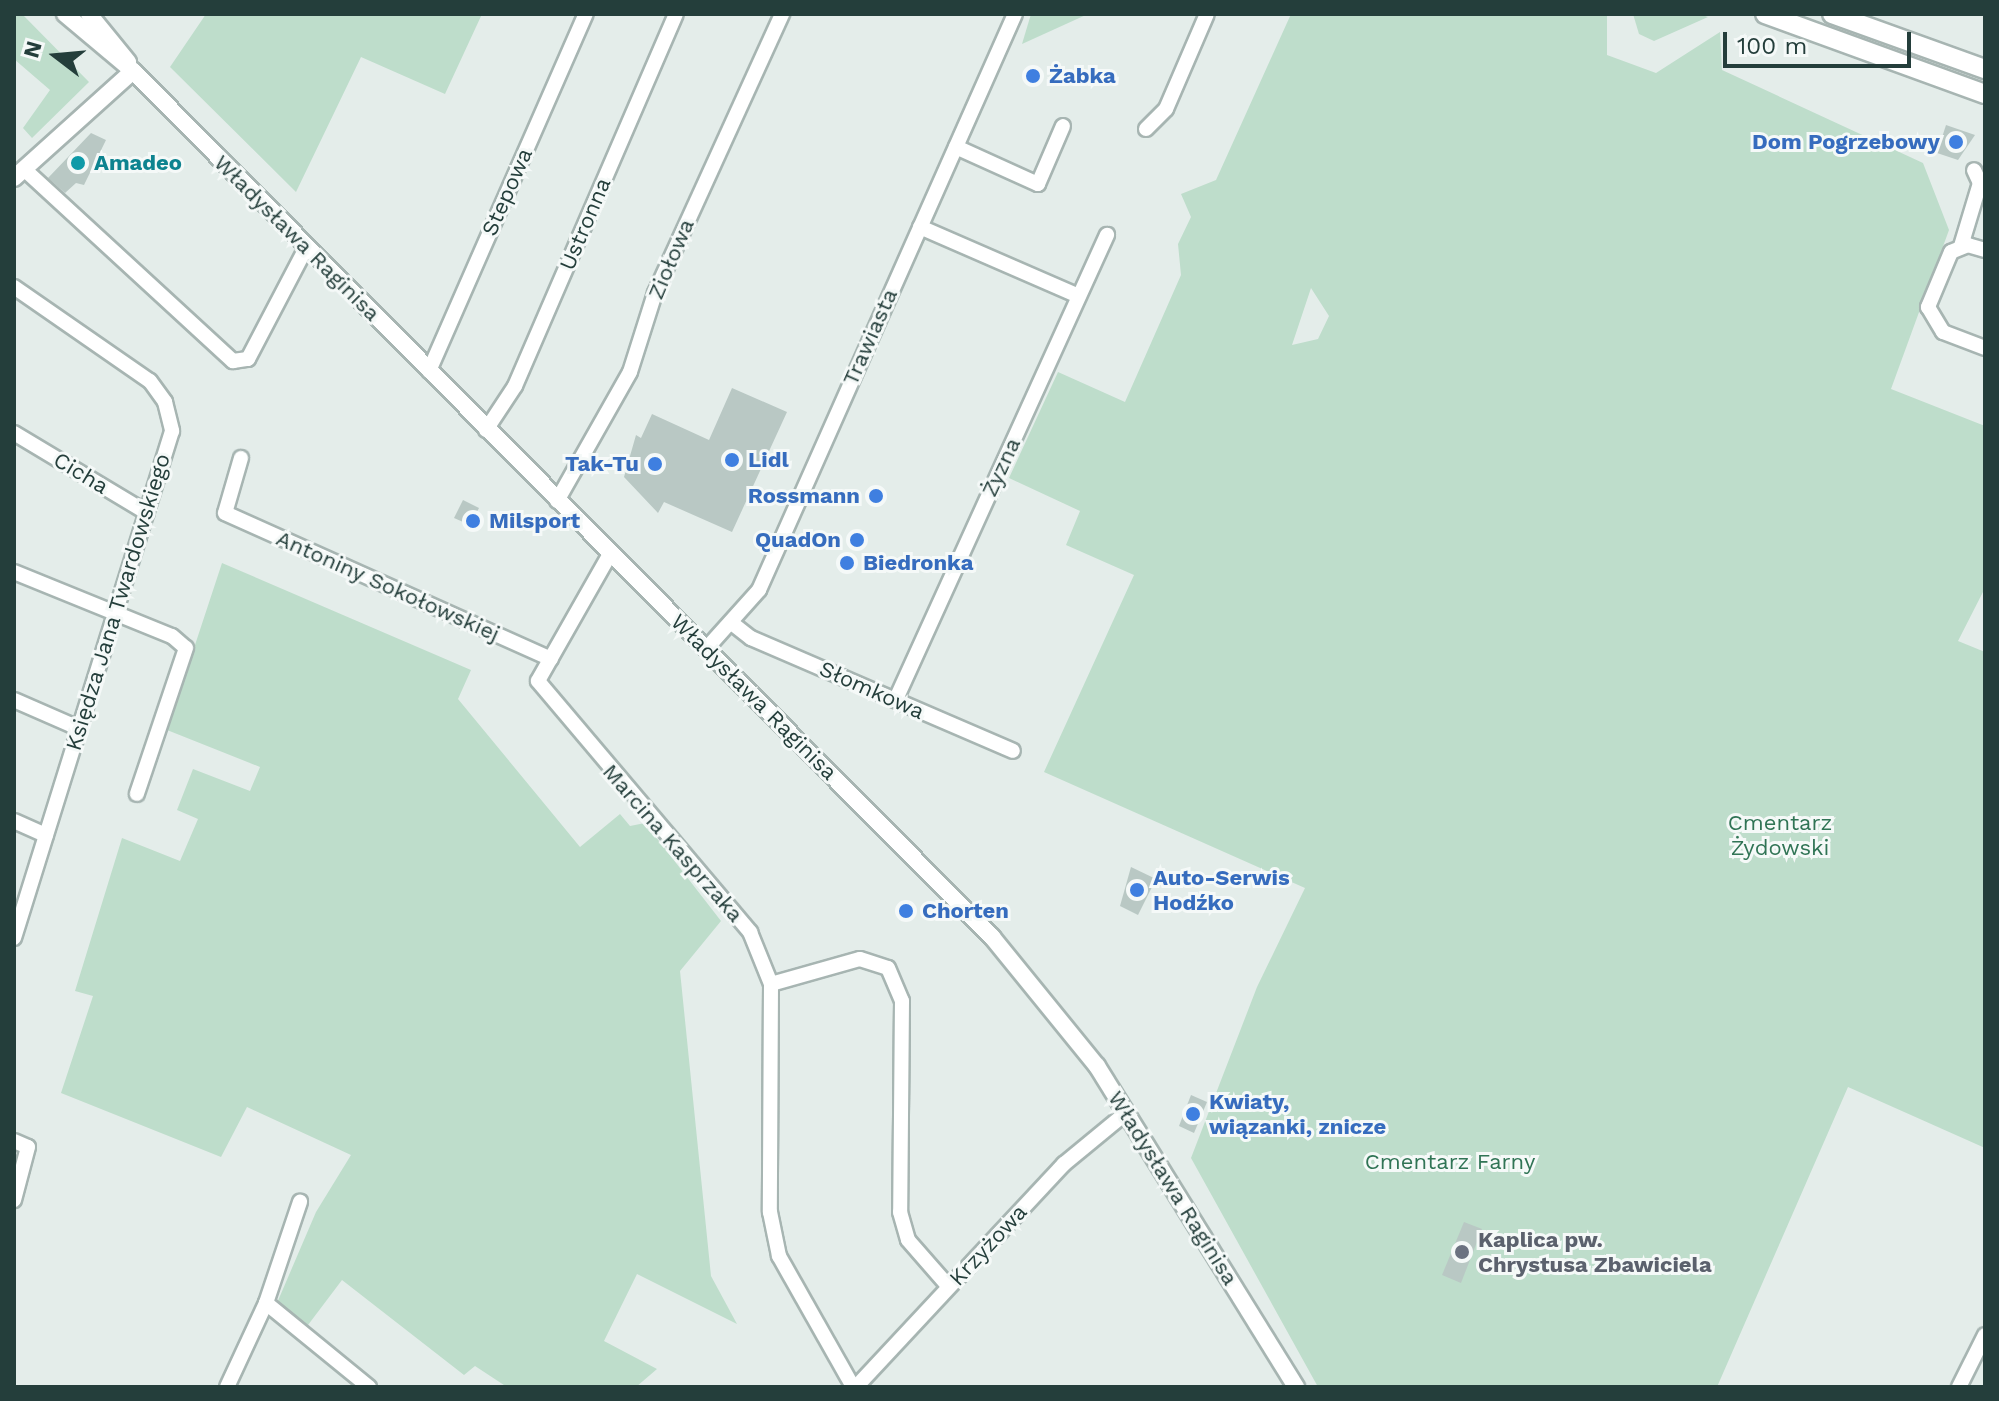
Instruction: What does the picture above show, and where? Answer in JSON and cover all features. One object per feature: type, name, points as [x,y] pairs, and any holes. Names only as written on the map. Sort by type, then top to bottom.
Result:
[{"type":"main road","points":[[1765,14],[1985,94]]},
{"type":"main road","points":[[1832,14],[1985,69]]},
{"type":"street","name":"Władysława Raginisa","points":[[65,14],[133,71],[992,937],[1062,1019],[1127,1112],[1296,1387]]},
{"type":"street","name":"Władysława Raginisa","points":[[89,14],[133,71]]},
{"type":"street","name":"Stepowa","points":[[429,371],[586,14]]},
{"type":"street","name":"Ustronna","points":[[486,430],[515,386],[676,14]]},
{"type":"street","name":"Ziołowa","points":[[557,501],[630,372],[655,293],[782,14]]},
{"type":"street","name":"Trawiasta","points":[[707,648],[733,624],[759,590],[1015,14]]},
{"type":"street","points":[[1146,129],[1166,109],[1207,14]]},
{"type":"street","points":[[133,71],[19,173],[233,361],[248,359],[306,248]]},
{"type":"street","points":[[956,147],[1038,184],[1063,126]]},
{"type":"street","points":[[1974,170],[1980,183],[1961,246],[1938,272],[1931,319],[1943,332],[1985,348]]},
{"type":"street","points":[[920,227],[1079,296]]},
{"type":"street","name":"Żyzna","points":[[896,699],[1107,235]]},
{"type":"street","points":[[1961,246],[1985,250]]},
{"type":"street","name":"Księdza Jana Twardowskiego","points":[[14,287],[150,381],[165,402],[172,431],[14,938]]},
{"type":"street","name":"Cicha","points":[[14,433],[147,513]]},
{"type":"street","name":"Antoniny Sokołowskiej","points":[[241,458],[225,513],[551,659]]},
{"type":"street","name":"Marcina Kasprzaka","points":[[610,554],[538,681],[750,932],[771,984],[770,1212],[794,1288],[854,1387]]},
{"type":"street","points":[[14,572],[116,616],[172,636],[186,648],[185,661],[137,794]]},
{"type":"street","name":"Słomkowa","points":[[733,624],[751,638],[1013,751]]},
{"type":"street","points":[[14,700],[78,728]]},
{"type":"street","points":[[14,821],[46,835]]},
{"type":"street","points":[[771,984],[860,959],[888,968],[902,1001],[900,1212],[908,1240],[949,1287]]},
{"type":"street","name":"Krzyżowa","points":[[854,1387],[1064,1164],[1127,1112]]},
{"type":"street","points":[[14,1141],[28,1147],[14,1200]]},
{"type":"street","points":[[227,1387],[266,1303],[300,1202]]},
{"type":"street","points":[[266,1303],[369,1387]]},
{"type":"street","points":[[1959,1387],[1985,1335]]},
{"type":"green space","points":[[14,14],[22,14],[89,82],[32,138],[23,128],[50,90],[14,59]]},
{"type":"green space","points":[[206,14],[482,14],[445,94],[361,57],[296,192],[170,67]]},
{"type":"green space","points":[[1031,14],[1088,14],[1022,44]]},
{"type":"green space","name":"Cmentarz Farny","points":[[1291,14],[1607,14],[1607,55],[1656,73],[1720,32],[1722,70],[1923,163],[1949,230],[1891,389],[1985,426],[1985,588],[1958,641],[1985,652],[1985,1148],[1848,1087],[1717,1387],[1318,1387],[1191,1158],[1257,987],[1305,888],[1044,772],[1134,575],[1066,545],[1080,511],[1009,478],[1058,372],[1125,402],[1181,275],[1178,244],[1191,217],[1181,194],[1216,180]],"holes":[[[1311,288],[1329,316],[1318,339],[1292,345]]]},
{"type":"green space","points":[[1633,14],[1699,14],[1708,17],[1654,41],[1639,34]]},
{"type":"green space","points":[[222,563],[471,670],[458,699],[580,847],[620,814],[630,826],[645,823],[721,921],[680,971],[711,1276],[737,1324],[637,1274],[604,1341],[657,1369],[636,1387],[507,1387],[475,1366],[464,1375],[342,1280],[308,1325],[277,1303],[316,1212],[351,1155],[247,1107],[221,1157],[61,1093],[93,996],[75,991],[122,838],[180,861],[198,819],[177,810],[193,769],[250,791],[260,767],[167,730]]},
{"type":"building","name":"Dom Pogrzebowy","points":[[1946,125],[1975,135],[1958,160],[1937,153]]},
{"type":"building","name":"Amadeo","points":[[91,133],[106,140],[84,185],[76,183],[65,193],[48,178]]},
{"type":"building","name":"Lidl","points":[[732,388],[787,412],[732,532],[664,502],[658,513],[624,477],[636,435],[641,438],[652,414],[709,440]]},
{"type":"building","points":[[463,500],[479,508],[470,525],[454,518]]},
{"type":"building","name":"Auto-Serwis Hodźko","points":[[1131,867],[1156,879],[1138,915],[1120,906]]},
{"type":"building","name":"Kwiaty, wiązanki, znicze","points":[[1191,1095],[1207,1102],[1194,1133],[1179,1126]]},
{"type":"building","name":"Kaplica pw. Chrystusa Zbawiciela","points":[[1464,1222],[1482,1229],[1461,1283],[1442,1275]]},
{"type":"place","name":"Żabka","points":[[1033,76]]},
{"type":"place","name":"Dom Pogrzebowy","points":[[1956,142]]},
{"type":"place","name":"Amadeo","points":[[78,163]]},
{"type":"place","name":"Lidl","points":[[732,460]]},
{"type":"place","name":"Tak-Tu","points":[[655,464]]},
{"type":"place","name":"Rossmann","points":[[876,496]]},
{"type":"place","name":"Milsport","points":[[473,521]]},
{"type":"place","name":"QuadOn","points":[[857,540]]},
{"type":"place","name":"Biedronka","points":[[847,563]]},
{"type":"place","name":"Auto-Serwis Hodźko","points":[[1137,890]]},
{"type":"place","name":"Chorten","points":[[906,911]]},
{"type":"place","name":"Kwiaty, wiązanki, znicze","points":[[1193,1114]]},
{"type":"place","name":"Kaplica pw. Chrystusa Zbawiciela","points":[[1462,1252]]},
{"type":"park label","name":"Cmentarz Żydowski","points":[[1780,834]]}]
